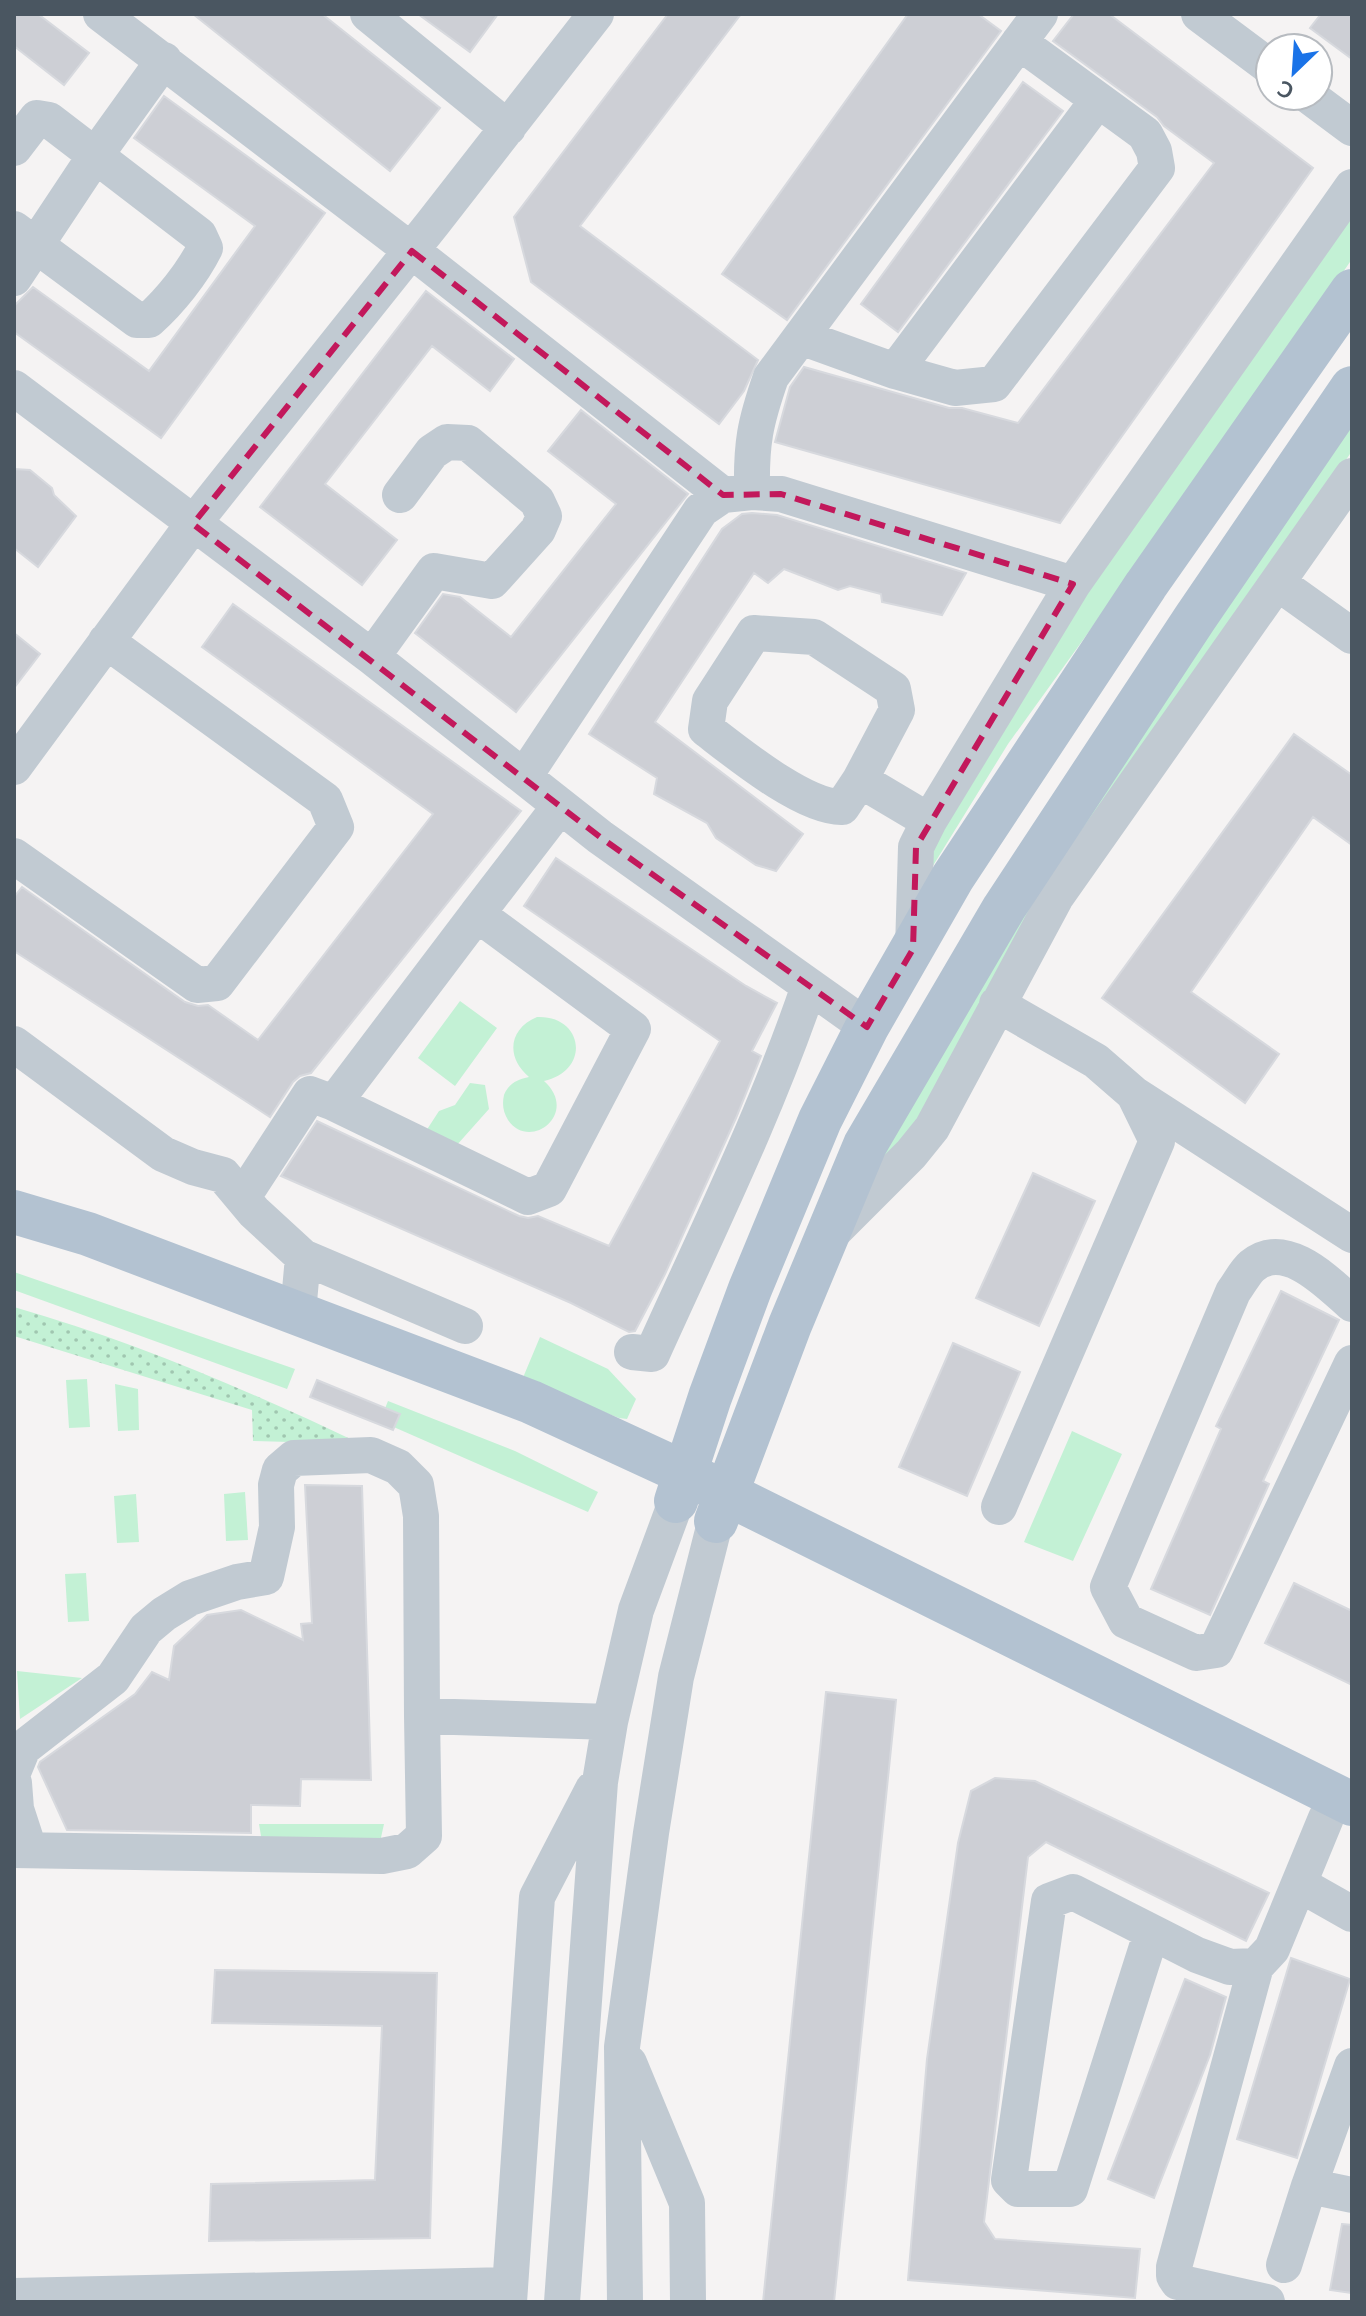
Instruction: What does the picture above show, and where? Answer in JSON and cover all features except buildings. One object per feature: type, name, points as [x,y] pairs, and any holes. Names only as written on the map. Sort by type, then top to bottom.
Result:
[{"type":"main road","points":[[680,1487],[750,1289],[820,1120],[867,1027],[953,877],[1146,585],[1352,291]]},
{"type":"main road","points":[[721,1509],[790,1325],[865,1145],[1004,908],[1195,618],[1352,388]]},
{"type":"main road","points":[[14,1212],[88,1234],[531,1402],[721,1509],[1343,1817]]},
{"type":"main road","points":[[14,1240],[83,1260],[680,1487]]},
{"type":"street","points":[[101,14],[412,251],[738,493]]},
{"type":"street","points":[[14,767],[193,524],[412,251],[596,14]]},
{"type":"street","points":[[1199,14],[1254,55]]},
{"type":"street","points":[[375,16],[508,128]]},
{"type":"street","points":[[738,493],[757,417],[771,377],[1029,28],[1098,100],[1145,134],[1154,151],[1157,168],[994,384],[955,388],[895,371],[801,337]]},
{"type":"street","points":[[14,278],[26,238],[95,156],[164,60]]},
{"type":"street","points":[[895,371],[1098,100]]},
{"type":"street","points":[[1330,112],[1352,128]]},
{"type":"street","points":[[14,148],[37,118],[49,120],[199,235],[205,248],[158,312],[149,320],[137,320],[26,238]]},
{"type":"street","points":[[913,949],[916,847],[929,821],[1073,584],[1352,187]]},
{"type":"street","points":[[14,388],[372,657],[600,837],[867,1027]]},
{"type":"street","points":[[372,657],[434,571],[492,581],[538,530],[544,516],[537,501],[468,443],[447,442],[432,452],[400,495]]},
{"type":"street","points":[[825,1240],[911,1154],[932,1128],[1056,897],[1352,476]]},
{"type":"street","points":[[524,777],[701,510],[738,493],[781,494],[1073,584]]},
{"type":"street","points":[[1278,583],[1352,636]]},
{"type":"street","points":[[754,633],[814,637],[893,689],[897,710],[860,780],[842,807],[834,808],[791,789],[706,729],[710,701],[754,633]]},
{"type":"street","points":[[14,856],[197,985],[217,983],[336,827],[325,800],[106,641]]},
{"type":"street","points":[[860,780],[929,821]]},
{"type":"street","points":[[334,1103],[560,806]]},
{"type":"street","points":[[243,1197],[310,1094],[528,1197],[549,1189],[633,1029],[477,914]]},
{"type":"street","points":[[632,1352],[652,1354],[784,1061],[809,986]]},
{"type":"street","points":[[997,1004],[1096,1061],[1134,1094],[1352,1235]]},
{"type":"street","points":[[14,1044],[163,1154],[223,1175],[254,1212],[303,1257],[465,1326]]},
{"type":"street","points":[[999,1507],[1157,1141],[1134,1094]]},
{"type":"street","points":[[298,1313],[303,1257]]},
{"type":"street","points":[[1352,1304],[1307,1265],[1277,1257],[1253,1265],[1233,1292],[1108,1587],[1126,1621],[1196,1653],[1216,1650],[1352,1363]]},
{"type":"street","points":[[14,1770],[23,1748],[113,1678],[146,1629],[164,1614],[190,1598],[237,1582],[266,1577],[277,1527],[276,1485],[280,1470],[294,1458],[371,1455],[398,1467],[416,1485],[421,1516],[424,1836],[407,1851],[382,1856],[22,1850],[14,1783]]},
{"type":"street","points":[[562,2302],[601,1773],[636,1610],[680,1487]]},
{"type":"street","points":[[625,2302],[622,2047],[676,1677],[721,1509]]},
{"type":"street","points":[[422,1716],[610,1722]]},
{"type":"street","points":[[14,2296],[509,2294],[537,1897],[601,1773]]},
{"type":"street","points":[[1267,2302],[1178,2282],[1174,2267],[1256,1966],[1272,1949],[1299,1884],[1343,1817]]},
{"type":"street","points":[[1299,1884],[1352,1914]]},
{"type":"street","points":[[1151,1934],[1070,2189],[1018,2189],[1009,2180],[1049,1901],[1073,1892],[1151,1934],[1230,1967],[1256,1966]]},
{"type":"street","points":[[622,2047],[687,2203],[688,2302]]},
{"type":"street","points":[[1284,2265],[1352,2069]]},
{"type":"street","points":[[1309,2186],[1352,2195]]},
{"type":"highlighted area","points":[[412,251],[723,495],[781,494],[1073,584],[916,847],[913,949],[867,1027],[600,837],[193,524]]},
{"type":"green space","points":[[1352,211],[1352,259],[1247,412],[1008,744],[926,877],[933,830],[1018,694]]},
{"type":"green space","points":[[1352,415],[1352,451],[1036,915],[913,1131],[871,1174],[920,1074]]},
{"type":"green space","points":[[460,1001],[497,1028],[455,1086],[418,1058]]},
{"type":"green space","points":[[537,1017],[553,1019],[565,1025],[576,1044],[575,1056],[569,1066],[559,1075],[544,1081],[554,1093],[557,1105],[554,1116],[539,1130],[528,1132],[517,1129],[508,1120],[503,1102],[511,1085],[529,1077],[516,1061],[514,1044],[520,1029]]},
{"type":"green space","points":[[470,1083],[485,1085],[489,1109],[456,1146],[426,1131],[439,1111],[455,1105]]},
{"type":"green space","points":[[14,1272],[295,1369],[287,1389],[14,1290]]},
{"type":"green space","points":[[14,1307],[103,1335],[190,1368],[361,1444],[253,1441],[252,1410],[14,1336]]},
{"type":"green space","points":[[540,1337],[608,1369],[636,1399],[627,1419],[522,1380]]},
{"type":"green space","points":[[87,1379],[90,1427],[69,1428],[66,1380]]},
{"type":"green space","points":[[115,1384],[138,1389],[139,1430],[118,1431]]},
{"type":"green space","points":[[388,1401],[515,1451],[598,1492],[588,1512],[380,1421]]},
{"type":"green space","points":[[1072,1431],[1122,1454],[1073,1561],[1024,1542]]},
{"type":"green space","points":[[245,1492],[248,1540],[226,1541],[224,1494]]},
{"type":"green space","points":[[136,1494],[139,1542],[117,1543],[114,1496]]},
{"type":"green space","points":[[86,1573],[89,1621],[68,1622],[65,1574]]},
{"type":"green space","points":[[17,1671],[82,1678],[20,1719]]},
{"type":"green space","points":[[259,1824],[384,1824],[380,1842],[262,1842]]}]
